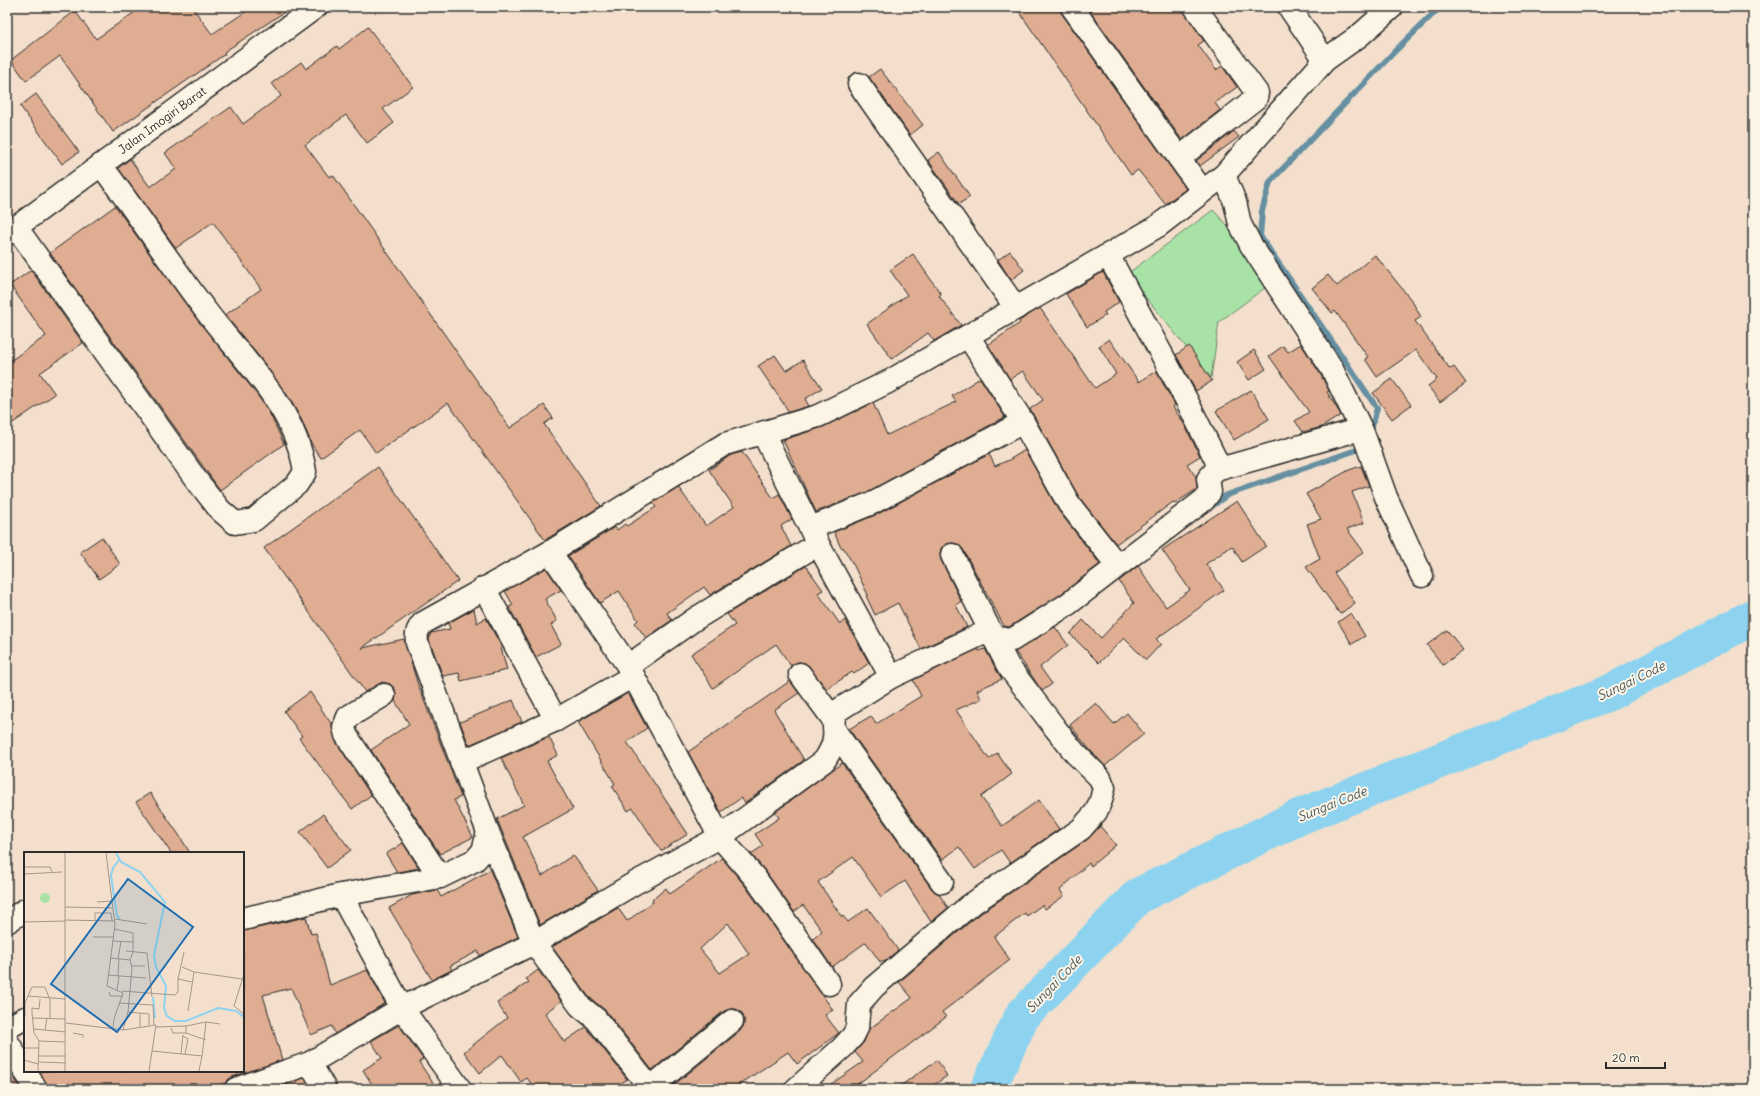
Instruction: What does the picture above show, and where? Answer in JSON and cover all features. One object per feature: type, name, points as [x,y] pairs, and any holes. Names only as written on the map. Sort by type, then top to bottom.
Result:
[{"type":"street","name":"Jalan Imogiri Barat","points":[[11,230],[316,7]]},
{"type":"street","points":[[1072,7],[1196,182]]},
{"type":"street","points":[[1179,158],[1256,98],[1257,93],[1195,7]]},
{"type":"street","points":[[1289,7],[1325,60]]},
{"type":"street","points":[[732,1021],[650,1089],[596,1019],[580,1006],[534,943],[461,762],[416,636],[417,630],[423,623],[550,552],[724,444],[818,416],[888,382],[1158,226],[1224,175],[1325,60],[1359,36],[1391,7]]},
{"type":"street","points":[[859,84],[1016,308]]},
{"type":"street","points":[[11,230],[220,510],[235,523],[254,520],[297,484],[305,472],[303,458],[295,438],[282,412],[265,385],[206,311],[101,164]]},
{"type":"street","points":[[1224,175],[1235,202],[1240,224],[1251,245],[1332,369],[1364,436],[1386,497],[1422,576]]},
{"type":"street","points":[[236,1089],[310,1063],[402,1008],[534,943],[635,883],[720,837],[824,761],[830,754],[833,744],[834,725],[837,711],[845,705],[891,676],[984,633],[993,637],[1012,640],[1068,604],[1117,565],[1204,500],[1210,492],[1208,479],[1216,470],[1217,462],[1187,401],[1108,255]]},
{"type":"street","points":[[968,336],[1023,422],[1069,504],[1117,565]]},
{"type":"street","points":[[461,762],[556,720],[631,671],[695,619],[815,536],[872,503],[1023,422]]},
{"type":"street","points":[[762,433],[815,536],[891,676]]},
{"type":"street","points":[[1216,470],[1364,436]]},
{"type":"street","points":[[550,552],[631,671],[720,837],[756,880],[829,984]]},
{"type":"street","points":[[796,1089],[842,1048],[853,1036],[858,1028],[859,1004],[874,987],[969,906],[1081,829],[1096,812],[1101,800],[1104,788],[1100,778],[1075,753],[1031,698],[1008,666],[952,555]]},
{"type":"street","points":[[484,588],[556,720]]},
{"type":"street","points":[[800,674],[942,882]]},
{"type":"street","points":[[384,694],[348,717],[344,727],[346,735],[440,877]]},
{"type":"street","points":[[244,919],[341,895],[440,877],[475,860],[484,851],[488,832]]},
{"type":"street","points":[[341,895],[402,1008],[460,1089]]},
{"type":"street","points":[[7,922],[24,911]]},
{"type":"street","points":[[7,1028],[24,1019]]},
{"type":"street","points":[[7,1041],[24,1069]]},
{"type":"street","points":[[310,1063],[324,1089]]},
{"type":"street","points":[[26,1072],[36,1089]]},
{"type":"green space","points":[[1213,210],[1245,244],[1270,284],[1219,322],[1211,378],[1127,274]]},
{"type":"building","points":[[142,7],[192,7],[212,34],[253,7],[292,7],[224,52],[225,54],[113,132],[60,56],[26,81],[11,60],[75,11],[96,39]]},
{"type":"building","points":[[1016,7],[1060,7],[1062,14],[1186,189],[1165,204],[1138,170],[1131,175]]},
{"type":"building","points":[[1087,7],[1181,7],[1204,41],[1198,45],[1216,70],[1222,66],[1237,87],[1215,103],[1220,110],[1182,140]]},
{"type":"building","points":[[368,27],[413,87],[383,109],[394,123],[367,143],[346,115],[305,145],[329,177],[333,175],[510,428],[544,405],[553,418],[544,424],[601,506],[545,540],[448,403],[376,453],[360,430],[321,458],[312,445],[302,421],[290,399],[261,359],[225,315],[261,289],[213,222],[176,248],[118,168],[130,159],[150,187],[176,169],[165,153],[231,107],[243,124],[281,96],[272,83],[301,62],[306,69],[337,46],[339,49]]},
{"type":"building","points":[[880,69],[923,125],[910,135],[869,77]]},
{"type":"building","points":[[36,94],[79,152],[62,164],[20,106]]},
{"type":"building","points":[[1234,131],[1239,137],[1200,166],[1196,161]]},
{"type":"building","points":[[939,152],[970,197],[959,204],[928,160]]},
{"type":"building","points":[[115,206],[196,318],[256,393],[269,412],[284,444],[220,490],[50,253]]},
{"type":"building","points":[[1010,251],[1024,270],[1011,280],[998,260]]},
{"type":"building","points":[[913,254],[941,294],[939,296],[961,325],[934,341],[928,333],[892,359],[867,324],[907,295],[890,270]]},
{"type":"building","points":[[1375,255],[1412,301],[1421,317],[1415,321],[1450,369],[1454,367],[1466,383],[1440,402],[1428,386],[1437,379],[1416,350],[1377,377],[1365,359],[1368,357],[1335,311],[1332,313],[1312,288],[1328,275],[1337,286]]},
{"type":"building","points":[[31,270],[83,343],[40,373],[55,394],[7,427],[7,363],[46,336],[10,285]]},
{"type":"building","points":[[1103,272],[1119,302],[1104,312],[1106,315],[1087,327],[1066,294]]},
{"type":"building","points":[[1040,308],[1095,388],[1116,374],[1099,346],[1109,339],[1139,382],[1156,371],[1175,405],[1173,407],[1183,422],[1200,456],[1187,464],[1196,477],[1197,489],[1174,504],[1173,502],[1116,544],[1079,497],[1030,409],[1043,400],[1023,371],[1010,379],[988,345],[1020,323],[1019,321]]},
{"type":"building","points":[[1301,344],[1321,375],[1329,391],[1327,392],[1341,415],[1322,427],[1303,432],[1295,421],[1309,412],[1269,356],[1283,346],[1288,352]]},
{"type":"building","points":[[1189,346],[1212,381],[1196,391],[1176,355]]},
{"type":"building","points":[[1254,350],[1266,369],[1249,380],[1237,362]]},
{"type":"building","points":[[775,355],[786,371],[803,360],[822,388],[805,399],[809,406],[789,412],[758,366]]},
{"type":"building","points":[[980,378],[1005,417],[867,492],[816,512],[783,440],[823,427],[873,403],[887,435],[956,402],[952,396]]},
{"type":"building","points":[[1392,379],[1411,405],[1392,419],[1373,393]]},
{"type":"building","points":[[1251,390],[1269,419],[1234,440],[1216,411]]},
{"type":"building","points":[[1025,450],[1058,510],[1100,564],[1060,595],[1009,627],[1004,626],[963,549],[958,544],[947,544],[941,548],[941,560],[961,601],[956,605],[967,627],[921,649],[898,603],[875,615],[866,596],[868,595],[854,566],[843,547],[841,548],[834,532],[878,514],[989,454],[995,466],[1009,460]]},
{"type":"building","points":[[742,452],[773,498],[779,494],[792,519],[781,526],[791,546],[710,595],[704,587],[667,613],[672,620],[646,638],[635,623],[638,620],[619,591],[600,603],[568,556],[615,527],[617,530],[625,524],[627,526],[656,507],[653,503],[678,487],[706,526],[734,507],[709,470],[731,455]]},
{"type":"building","points":[[1361,466],[1369,486],[1352,492],[1364,523],[1347,529],[1364,552],[1334,573],[1355,603],[1340,614],[1306,567],[1320,559],[1307,524],[1321,519],[1306,494],[1349,470]]},
{"type":"building","points":[[378,467],[458,581],[362,648],[404,639],[417,682],[461,797],[454,800],[473,837],[440,854],[371,750],[409,724],[395,701],[395,689],[390,684],[382,682],[365,692],[264,548]]},
{"type":"building","points":[[1237,501],[1266,546],[1242,562],[1232,546],[1206,564],[1224,590],[1156,639],[1161,644],[1146,660],[1124,638],[1099,663],[1070,634],[1083,620],[1101,638],[1134,603],[1119,581],[1138,566],[1166,607],[1190,590],[1162,550]]},
{"type":"building","points":[[102,537],[120,564],[99,579],[80,552]]},
{"type":"building","points":[[806,566],[823,590],[818,593],[840,624],[845,620],[869,663],[854,674],[852,672],[827,689],[805,663],[798,662],[791,666],[776,644],[713,688],[691,654],[735,625],[727,614]]},
{"type":"building","points":[[546,568],[561,590],[545,599],[557,621],[551,625],[561,644],[536,657],[509,607],[513,605],[505,591]]},
{"type":"building","points":[[474,609],[477,623],[486,618],[500,644],[507,670],[461,681],[459,673],[443,676],[429,640],[430,635],[431,633],[450,629],[448,623]]},
{"type":"building","points":[[1351,613],[1365,636],[1352,644],[1338,622]]},
{"type":"building","points":[[1055,627],[1068,645],[1040,667],[1052,684],[1042,691],[1015,651]]},
{"type":"building","points":[[1447,630],[1463,650],[1443,665],[1427,645]]},
{"type":"building","points":[[978,649],[979,651],[985,649],[1002,679],[977,690],[981,699],[956,710],[989,759],[997,753],[1012,774],[981,797],[1002,826],[1039,800],[1059,829],[1010,863],[1001,850],[975,869],[959,847],[942,860],[849,729],[871,716],[876,724],[921,696],[913,680]]},
{"type":"building","points":[[790,681],[799,693],[774,710],[804,760],[745,803],[741,798],[721,812],[688,752]]},
{"type":"building","points":[[310,692],[332,725],[336,742],[371,795],[352,809],[299,738],[302,736],[284,711]]},
{"type":"building","points":[[628,693],[647,728],[627,742],[688,834],[661,851],[633,808],[628,811],[612,786],[615,784],[578,722]]},
{"type":"building","points":[[513,700],[522,722],[469,745],[460,722]]},
{"type":"building","points":[[1096,703],[1114,724],[1127,713],[1144,734],[1105,766],[1070,725]]},
{"type":"building","points":[[549,737],[558,755],[547,761],[573,809],[523,837],[542,876],[573,855],[598,890],[540,925],[497,819],[524,805],[501,758]]},
{"type":"building","points":[[842,763],[932,889],[939,894],[948,908],[931,922],[905,881],[881,897],[853,857],[818,882],[842,917],[843,916],[848,922],[868,908],[898,950],[884,962],[883,960],[880,962],[866,942],[832,967],[813,939],[822,931],[803,905],[794,912],[766,872],[751,854],[763,846],[755,834],[779,818],[775,812]]},
{"type":"building","points":[[150,793],[189,852],[170,852],[136,802]]},
{"type":"building","points":[[323,814],[351,850],[327,868],[300,832]]},
{"type":"building","points":[[1100,826],[1116,845],[1091,866],[1089,863],[1060,890],[1064,896],[1045,909],[1042,905],[1027,916],[1025,913],[994,937],[1010,960],[942,1012],[946,1017],[851,1089],[824,1089],[863,1062],[855,1052],[864,1042],[869,1029],[912,998],[899,982],[977,916],[1088,839]]},
{"type":"building","points":[[403,843],[419,868],[397,872],[386,854]]},
{"type":"building","points":[[722,858],[746,887],[833,1010],[825,1015],[839,1033],[797,1064],[788,1052],[733,1089],[669,1089],[740,1031],[744,1025],[742,1013],[736,1009],[724,1011],[652,1070],[606,1011],[589,997],[552,947],[618,908],[627,921],[653,902],[652,900],[666,888],[670,894]],"holes":[[[728,923],[749,954],[720,973],[700,949]]]},
{"type":"building","points":[[490,870],[518,937],[480,956],[478,951],[450,966],[452,970],[432,980],[389,908],[412,895],[437,890],[441,897]]},
{"type":"building","points":[[306,917],[311,934],[316,933],[330,985],[367,970],[385,1003],[335,1034],[332,1026],[311,1035],[291,988],[263,995],[282,1060],[232,1077],[225,1083],[208,1089],[48,1089],[40,1072],[244,1072],[244,931]]},
{"type":"building","points":[[538,970],[561,1001],[545,1013],[564,1042],[586,1027],[627,1079],[613,1089],[535,1089],[527,1078],[521,1082],[502,1055],[480,1073],[464,1052],[507,1018],[497,1003],[529,982],[526,979]]},
{"type":"building","points":[[399,1025],[423,1059],[419,1062],[437,1089],[375,1089],[363,1070],[382,1058],[371,1041]]},
{"type":"building","points":[[937,1060],[947,1076],[928,1089],[896,1089]]},
{"type":"building","points":[[7,1071],[10,1071],[21,1089],[7,1089]]},
{"type":"building","points":[[304,1078],[311,1089],[276,1089],[280,1087]]},
{"type":"waterway","points":[[1370,434],[1377,408],[1260,236],[1262,211],[1270,182],[1396,50],[1440,7]]},
{"type":"waterway","points":[[1208,509],[1227,495],[1365,447]]},
{"type":"waterway","name":"Sungai Code","points":[[988,1089],[1022,1016],[1138,896],[1299,817],[1611,692],[1753,617]]}]
